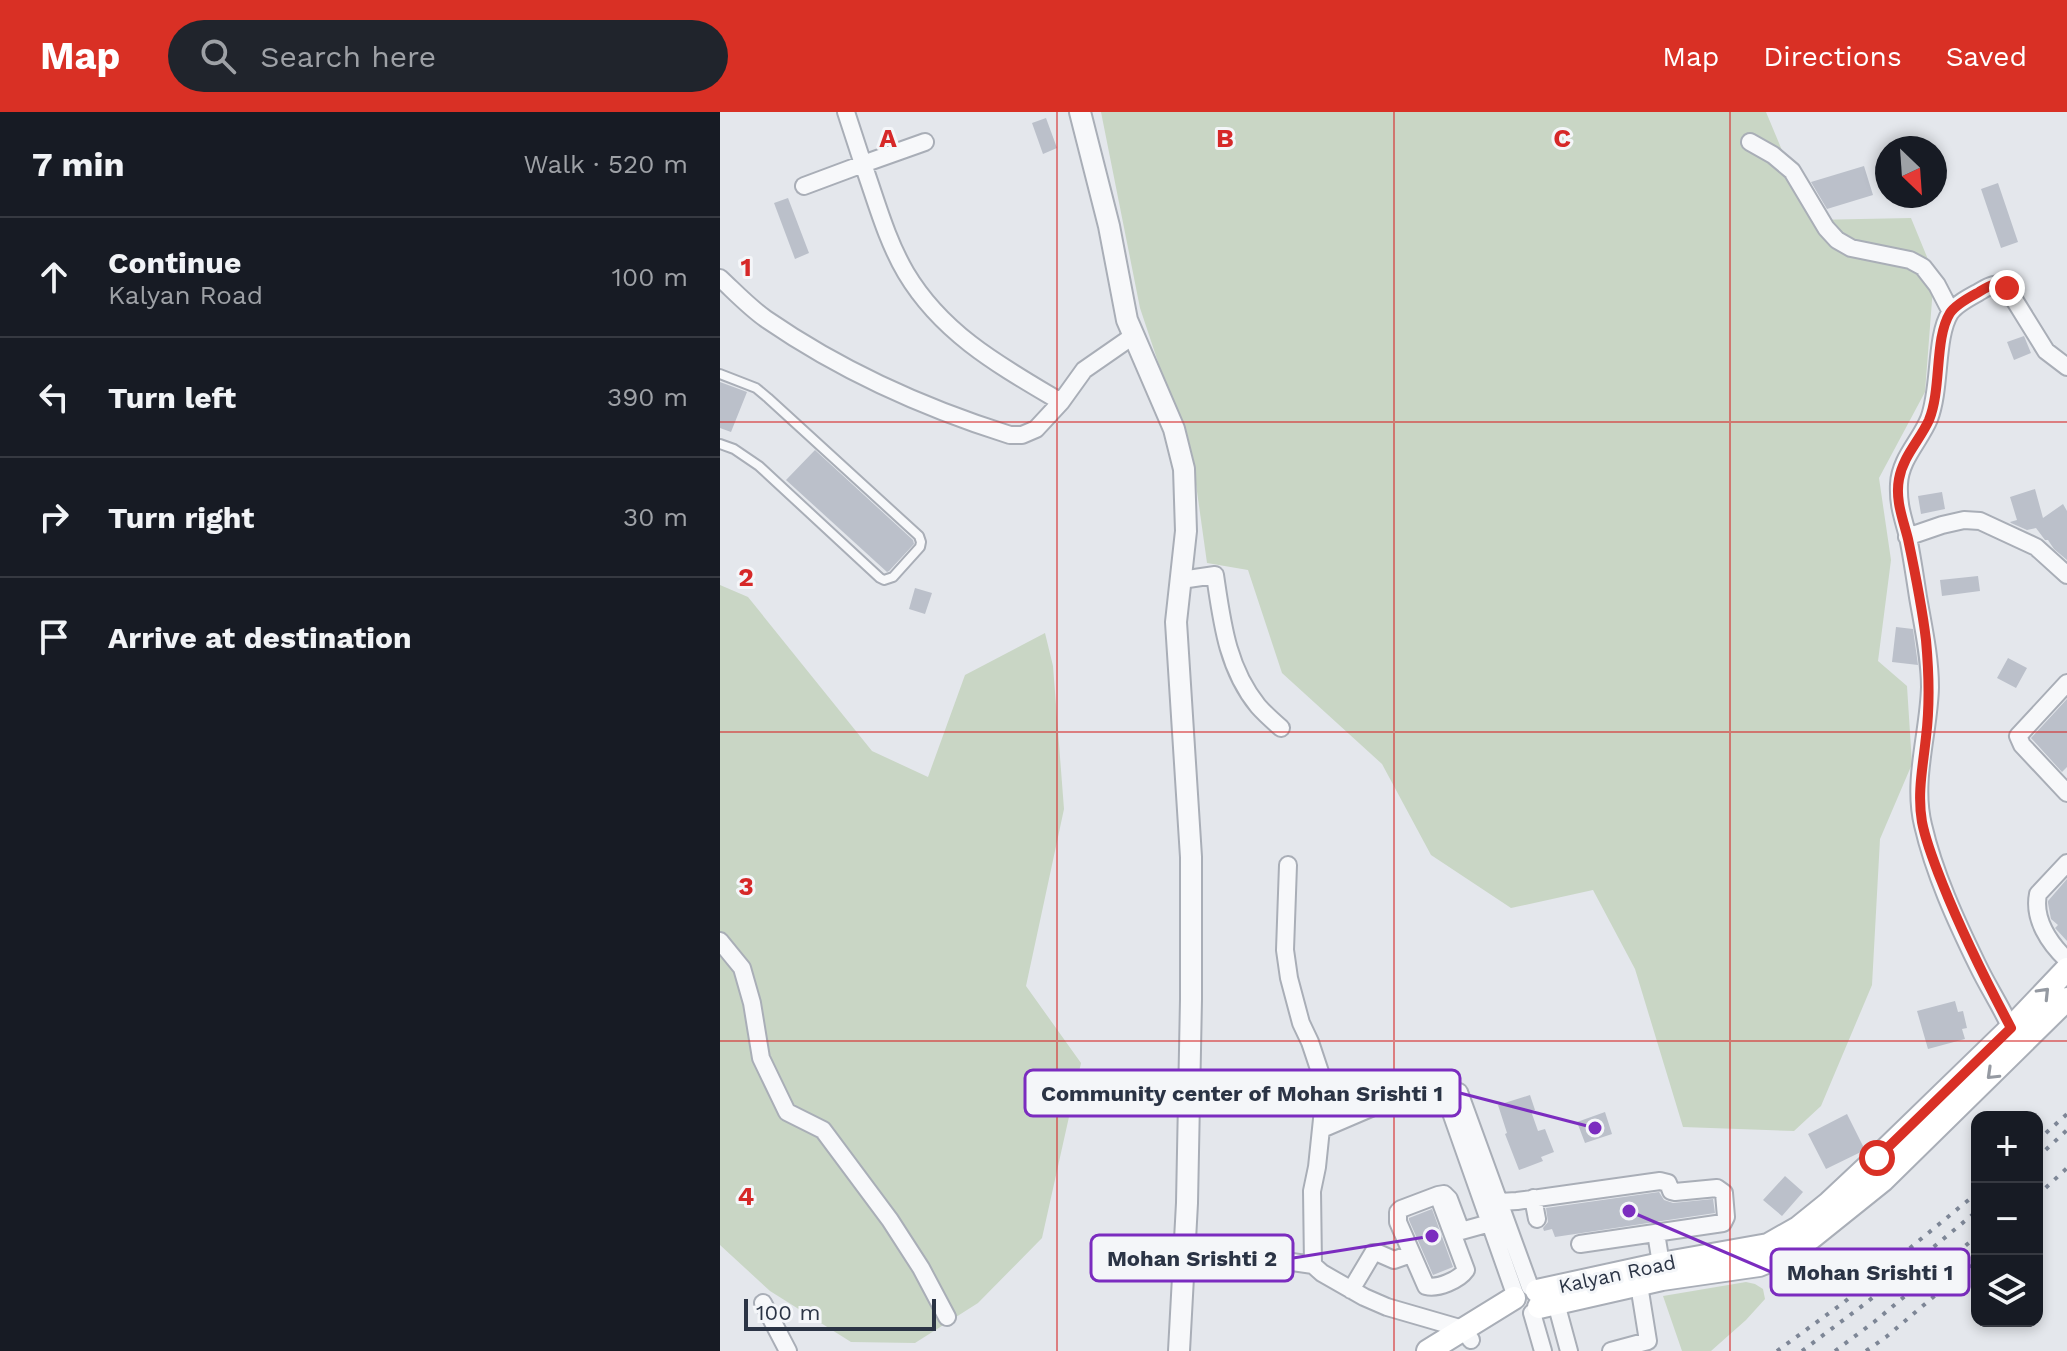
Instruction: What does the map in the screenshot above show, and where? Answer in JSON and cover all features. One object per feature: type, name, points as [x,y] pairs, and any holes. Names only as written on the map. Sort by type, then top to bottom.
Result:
[{"type":"main road","name":"Kalyan Road","points":[[2015,1038],[2067,969]]},
{"type":"main road","name":"Kalyan Road","points":[[1530,1300],[1759,1265],[1790,1242],[1829,1203],[2015,1038],[2067,999]]},
{"type":"main road","name":"Kalyan Road","points":[[1428,1351],[1463,1340],[1530,1300],[1661,1264],[1790,1242]]},
{"type":"street","points":[[846,112],[890,242],[906,273],[930,307],[963,340],[1061,402]]},
{"type":"street","points":[[1080,112],[1109,226],[1127,320],[1174,429],[1184,469],[1186,531],[1176,622],[1191,857],[1187,1187],[1179,1351]]},
{"type":"street","points":[[804,186],[925,142]]},
{"type":"street","points":[[1750,142],[1792,171],[1826,228],[1837,240],[1851,248],[1910,260],[1923,267],[1951,312]]},
{"type":"street","points":[[720,278],[765,318],[838,363],[906,396],[1010,435],[1022,435],[1036,429],[1084,370],[1133,336]]},
{"type":"street","points":[[2015,1038],[1957,920],[1922,823],[1919,781],[1930,685],[1925,637],[1899,507],[1899,479],[1909,453],[1929,420],[1938,384],[1943,333],[1951,312],[1980,291],[1994,284],[2007,288],[2046,351],[2067,367]]},
{"type":"street","points":[[1907,537],[1964,520],[1980,521],[2036,547],[2067,575]]},
{"type":"street","points":[[1181,580],[1215,575],[1225,640],[1235,669],[1258,705],[1281,728]]},
{"type":"street","points":[[2065,787],[2022,745],[2018,736],[2067,683]]},
{"type":"street","points":[[2067,863],[2036,898],[2043,929],[2067,960]]},
{"type":"street","points":[[1288,865],[1285,950],[1289,978],[1301,1023],[1321,1075],[1320,1087],[1324,1100],[1312,1191],[1313,1265]]},
{"type":"street","points":[[720,941],[742,968],[752,1003],[761,1058],[787,1112],[823,1130],[890,1220],[921,1268],[947,1317]]},
{"type":"street","points":[[1459,1092],[1491,1211]]},
{"type":"street","points":[[1322,1129],[1392,1099]]},
{"type":"street","points":[[1449,1107],[1530,1300],[1543,1351]]},
{"type":"street","points":[[1438,1195],[1465,1265],[1464,1273],[1430,1288],[1423,1282],[1411,1254],[1398,1222],[1398,1212],[1438,1195],[1447,1196],[1461,1231],[1491,1211],[1533,1198],[1660,1181],[1668,1183],[1671,1191],[1675,1192],[1717,1188],[1724,1193],[1726,1217],[1723,1223],[1580,1244]]},
{"type":"street","points":[[1533,1198],[1537,1219]]},
{"type":"street","points":[[1656,1233],[1661,1264]]},
{"type":"street","points":[[1351,1290],[1373,1253],[1394,1260],[1411,1254]]},
{"type":"street","points":[[1124,1269],[1243,1255],[1313,1265],[1351,1290],[1463,1340]]},
{"type":"street","points":[[1611,1351],[1648,1341],[1639,1285]]},
{"type":"street","points":[[1530,1300],[1569,1351]]},
{"type":"street","points":[[763,1303],[788,1351]]},
{"type":"lane","points":[[720,374],[744,382],[768,398],[919,536],[920,547],[893,577],[880,578],[759,466],[734,449],[720,444]]},
{"type":"green space","points":[[1101,112],[1766,112],[1811,220],[1911,218],[1934,274],[1925,392],[1879,478],[1891,560],[1878,661],[1907,686],[1912,764],[1880,839],[1872,985],[1821,1106],[1794,1131],[1683,1127],[1635,969],[1593,890],[1511,908],[1431,855],[1382,764],[1282,673],[1248,570],[1207,563],[1194,470],[1140,308]]},
{"type":"green space","points":[[720,585],[748,597],[872,751],[928,777],[965,675],[1045,633],[1053,666],[1064,809],[1026,986],[1081,1063],[1042,1238],[978,1303],[915,1343],[851,1342],[770,1291],[720,1245]]},
{"type":"green space","points":[[1746,1282],[1763,1289],[1765,1299],[1746,1320],[1711,1351],[1682,1351],[1663,1296]]},
{"type":"building","points":[[1046,118],[1057,148],[1043,154],[1032,123]]},
{"type":"building","points":[[1864,166],[1873,195],[1827,209],[1811,182]]},
{"type":"building","points":[[1998,183],[2018,242],[2001,248],[1981,189]]},
{"type":"building","points":[[788,198],[809,253],[795,259],[774,203]]},
{"type":"building","points":[[2024,336],[2031,353],[2014,360],[2007,342]]},
{"type":"building","points":[[720,382],[747,392],[731,432],[720,428]]},
{"type":"building","points":[[815,450],[913,540],[914,544],[889,571],[786,480]]},
{"type":"building","points":[[2035,489],[2043,518],[2063,504],[2067,511],[2067,560],[2036,528],[2027,530],[2010,522],[2017,520],[2010,497]]},
{"type":"building","points":[[1942,492],[1945,509],[1921,514],[1918,496]]},
{"type":"building","points":[[1978,576],[1980,591],[1942,596],[1940,580]]},
{"type":"building","points":[[915,588],[932,593],[925,614],[909,609]]},
{"type":"building","points":[[1896,627],[1913,629],[1918,665],[1892,662]]},
{"type":"building","points":[[2008,658],[2027,668],[2016,688],[1997,678]]},
{"type":"building","points":[[2067,699],[2067,767],[2062,772],[2031,738]]},
{"type":"building","points":[[2067,879],[2067,941],[2055,928],[2058,925],[2051,919],[2048,901]]},
{"type":"building","points":[[1955,1001],[1958,1012],[1963,1011],[1967,1028],[1962,1029],[1965,1039],[1928,1049],[1917,1011]]},
{"type":"building","points":[[1530,1095],[1535,1110],[1531,1111],[1538,1131],[1545,1129],[1554,1152],[1541,1157],[1543,1161],[1519,1170],[1498,1105]]},
{"type":"building","points":[[1605,1112],[1612,1134],[1585,1143],[1577,1122]]},
{"type":"building","points":[[1847,1114],[1865,1150],[1826,1169],[1808,1134]]},
{"type":"building","points":[[1785,1176],[1803,1192],[1782,1216],[1763,1200]]},
{"type":"building","points":[[1659,1192],[1664,1200],[1673,1203],[1713,1199],[1715,1213],[1555,1237],[1552,1229],[1544,1231],[1543,1228],[1548,1222],[1546,1208]]},
{"type":"building","points":[[1432,1209],[1453,1267],[1433,1275],[1409,1220]]},
{"type":"railway","points":[[2043,1136],[2067,1114]]},
{"type":"railway","points":[[2043,1152],[2067,1130]]},
{"type":"railway","points":[[2043,1190],[2067,1168]]},
{"type":"railway","points":[[1777,1351],[1843,1303],[1971,1198]]},
{"type":"railway","points":[[1802,1351],[1866,1303],[1971,1216]]},
{"type":"railway","points":[[1835,1351],[1971,1241]]},
{"type":"railway","points":[[1866,1351],[1971,1265]]},
{"type":"place","name":"Community center of Mohan Srishti 1","points":[[1595,1128]]},
{"type":"place","name":"Mohan Srishti 1","points":[[1629,1211]]},
{"type":"place","name":"Mohan Srishti 2","points":[[1432,1236]]},
{"type":"route","points":[[1877,1158],[2011,1028],[1957,920],[1922,823],[1919,781],[1930,685],[1925,637],[1899,507],[1899,479],[1909,453],[1929,420],[1938,384],[1943,333],[1951,312],[1994,284],[2007,288]]}]
